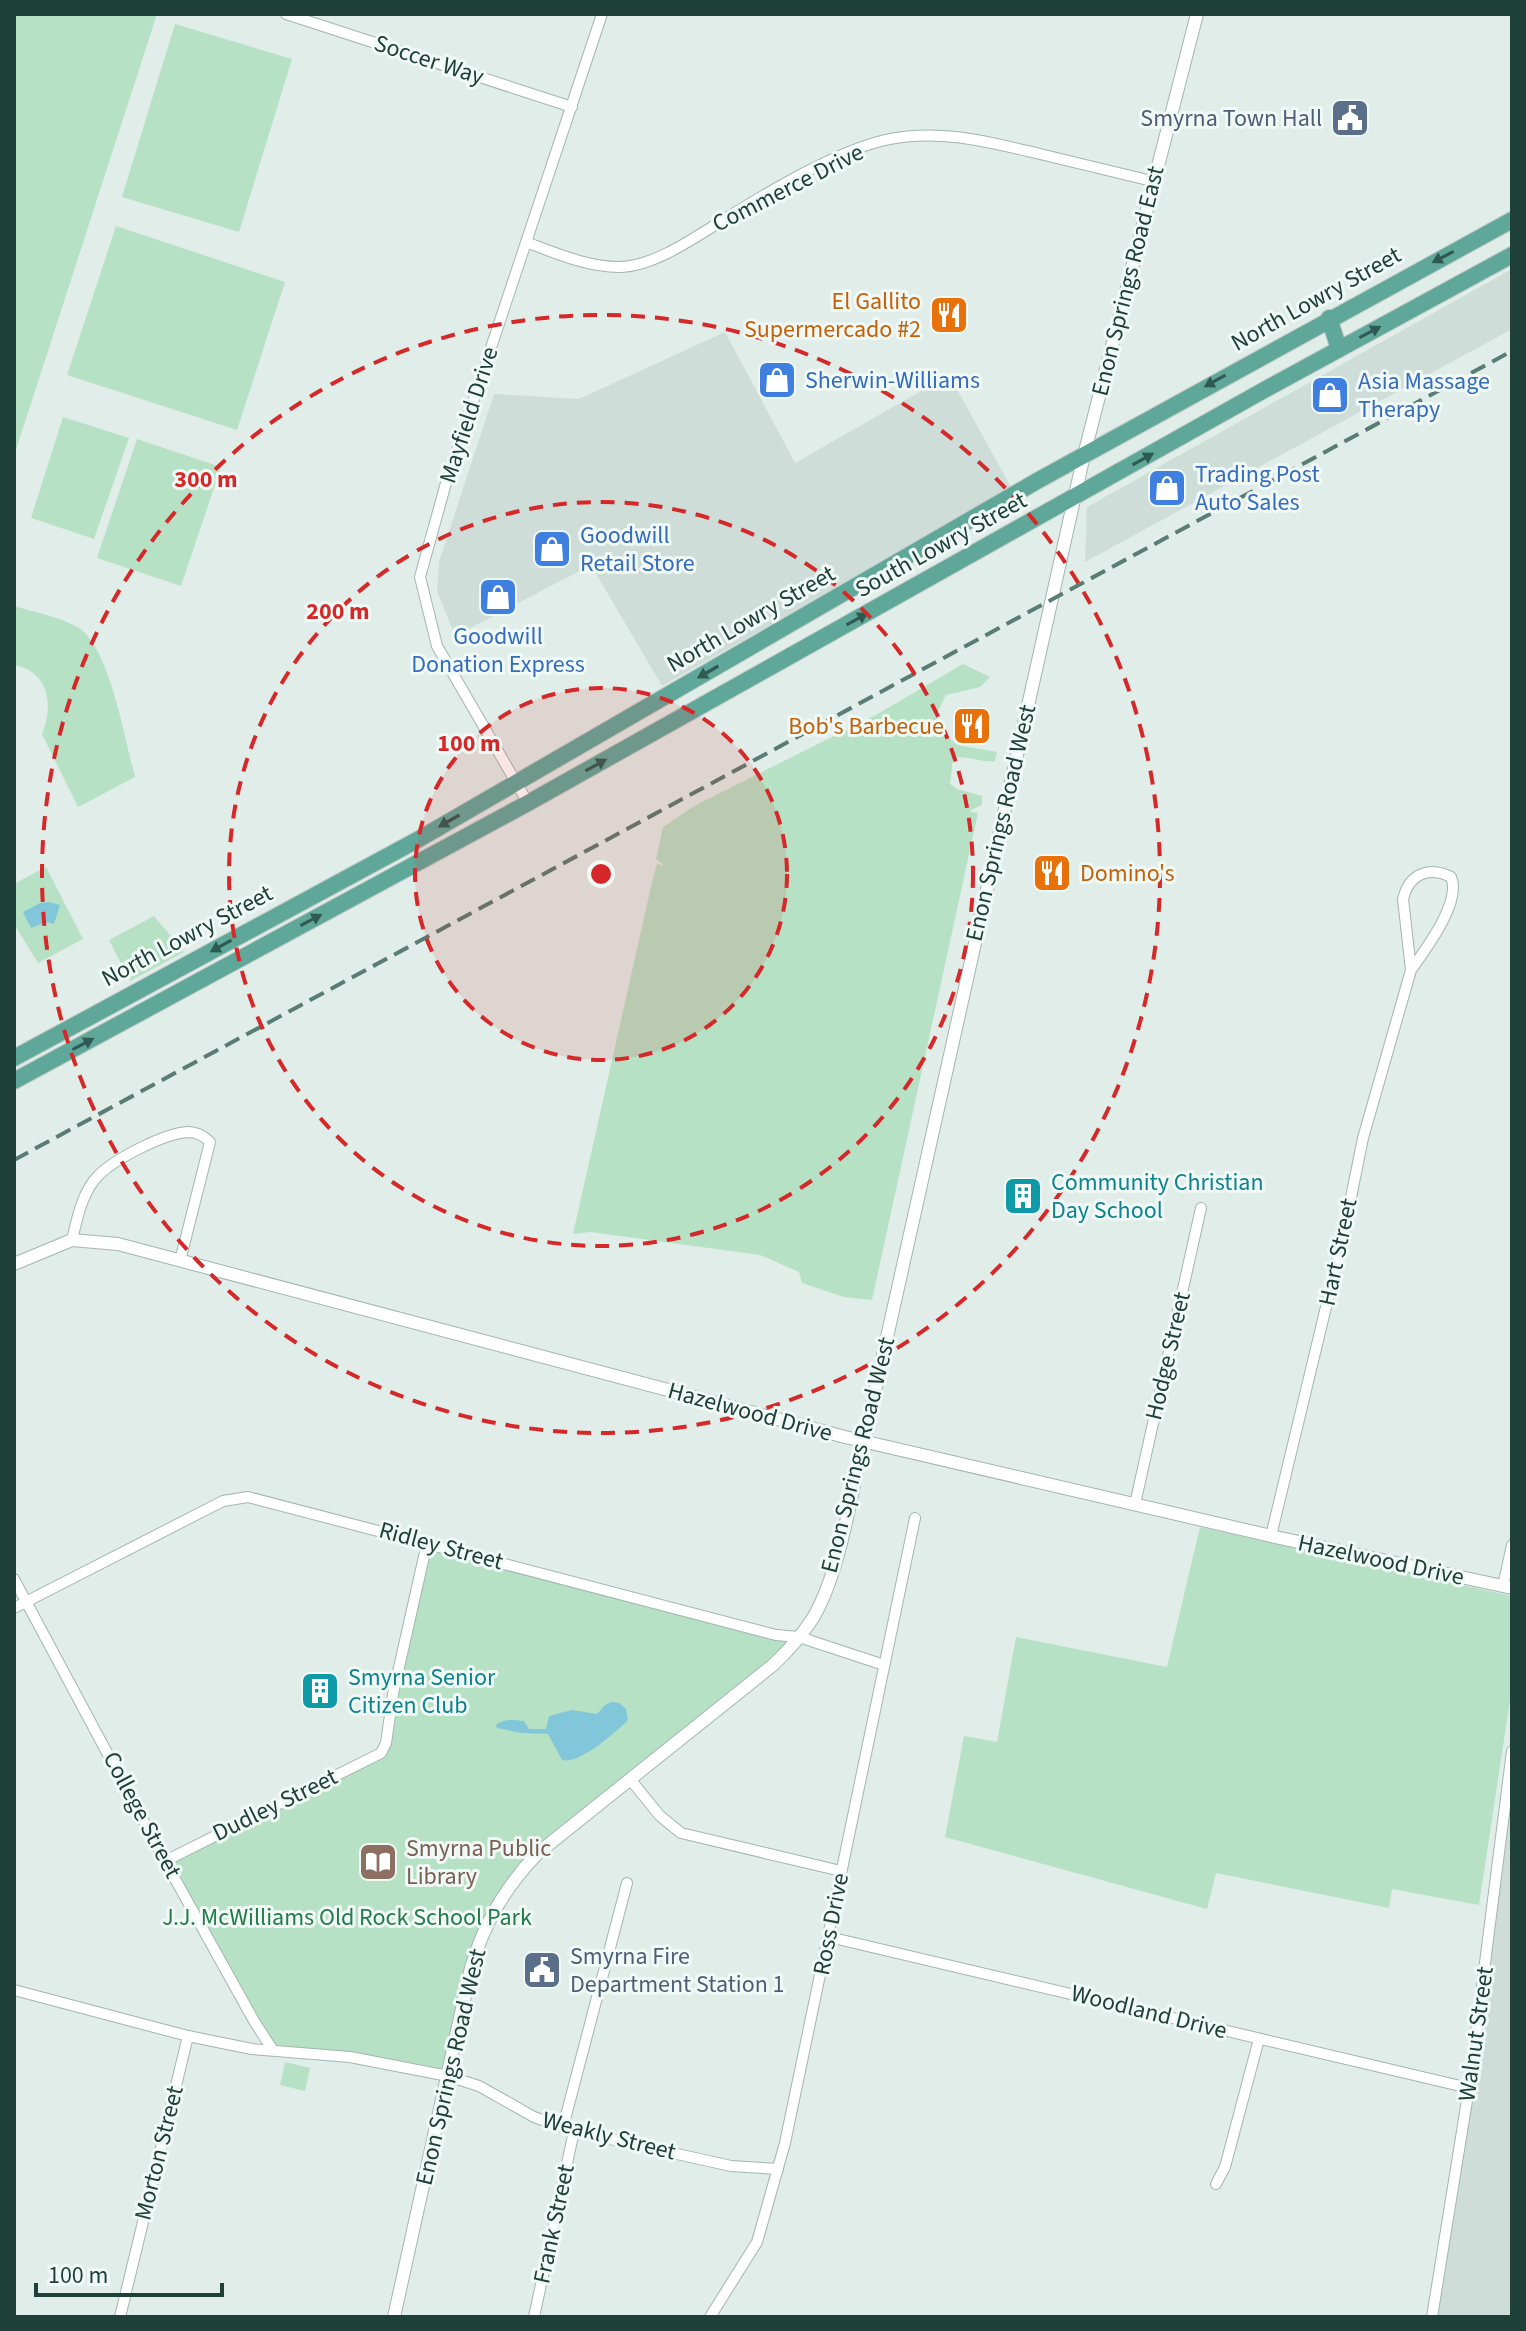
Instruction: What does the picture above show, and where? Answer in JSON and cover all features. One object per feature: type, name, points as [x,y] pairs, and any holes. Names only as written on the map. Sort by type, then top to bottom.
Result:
[{"type":"main road","name":"North Lowry Street","points":[[14,1058],[419,839],[1084,455],[1512,220]]},
{"type":"main road","name":"South Lowry Street","points":[[15,1077],[528,803],[1512,255]]},
{"type":"main road","points":[[1329,318],[1339,349]]},
{"type":"street","name":"Soccer Way","points":[[286,14],[572,107]]},
{"type":"street","name":"Mayfield Drive","points":[[528,803],[437,646],[420,577],[446,483],[602,14]]},
{"type":"street","name":"Enon Springs Road East","points":[[1084,455],[1197,14]]},
{"type":"street","name":"Commerce Drive","points":[[526,242],[597,264],[632,265],[654,259],[687,243],[730,215],[833,159],[884,140],[917,136],[957,136],[1152,181]]},
{"type":"street","name":"Enon Springs Road West","points":[[394,2317],[476,1950],[502,1896],[538,1853],[773,1665],[814,1616],[825,1591],[864,1441],[1084,455]]},
{"type":"street","name":"Hart Street","points":[[1271,1536],[1344,1232],[1363,1138],[1411,970],[1443,920],[1454,884],[1451,877],[1443,873],[1427,871],[1417,875],[1406,888],[1403,914],[1411,970]]},
{"type":"street","points":[[72,1240],[80,1208],[96,1177],[118,1161],[173,1135],[189,1132],[202,1135],[210,1142],[180,1261]]},
{"type":"street","name":"Hodge Street","points":[[1135,1504],[1201,1208]]},
{"type":"street","name":"Hazelwood Drive","points":[[14,1264],[72,1240],[118,1244],[864,1441],[1271,1536],[1508,1587]]},
{"type":"street","name":"Ridley Street","points":[[14,1608],[174,1524],[223,1501],[248,1497],[776,1635],[799,1637],[884,1665]]},
{"type":"street","name":"Ross Drive","points":[[710,2317],[757,2242],[778,2169],[915,1518]]},
{"type":"street","name":"Dudley Street","points":[[165,1861],[300,1791],[374,1758],[384,1748],[427,1543]]},
{"type":"street","points":[[1508,1587],[1512,1545]]},
{"type":"street","name":"College Street","points":[[14,1579],[165,1861],[272,2049]]},
{"type":"street","name":"Walnut Street","points":[[1432,2317],[1469,2088],[1512,1751]]},
{"type":"street","points":[[630,1779],[660,1816],[681,1833],[841,1871]]},
{"type":"street","name":"Frank Street","points":[[534,2317],[568,2129],[627,1883]]},
{"type":"street","name":"Woodland Drive","points":[[829,1937],[1469,2088]]},
{"type":"street","points":[[14,1990],[188,2036],[252,2049],[350,2057],[448,2076]]},
{"type":"street","name":"Morton Street","points":[[120,2317],[188,2036]]},
{"type":"street","points":[[1216,2184],[1225,2167],[1259,2039]]},
{"type":"street","name":"Weakly Street","points":[[448,2076],[470,2082],[534,2117],[568,2129],[731,2166],[778,2169]]},
{"type":"shaded area","points":[[1512,269],[1512,329],[1085,562],[1087,507]]},
{"type":"shaded area","points":[[725,332],[795,463],[949,375],[1012,489],[662,686],[591,565],[455,636],[437,591],[439,562],[494,394],[579,399]]},
{"type":"shaded area","points":[[1512,1751],[1512,2317],[1432,2317]]},
{"type":"green space","points":[[14,14],[157,14],[14,456]]},
{"type":"green space","points":[[175,24],[292,59],[239,232],[122,197]]},
{"type":"green space","points":[[116,226],[285,282],[237,430],[67,375]]},
{"type":"green space","points":[[63,417],[129,438],[94,539],[31,518]]},
{"type":"green space","points":[[137,439],[221,467],[181,586],[97,558]]},
{"type":"green space","points":[[14,606],[79,628],[99,655],[115,696],[135,777],[78,807],[42,734],[48,712],[46,691],[35,674],[14,665]]},
{"type":"green space","points":[[963,664],[990,677],[980,687],[946,695],[938,711],[936,727],[957,745],[997,752],[995,761],[953,758],[950,784],[982,796],[982,805],[969,811],[978,813],[872,1300],[844,1297],[802,1283],[799,1272],[760,1255],[591,1232],[573,1234],[652,882],[657,864],[664,866],[656,859],[663,827],[694,806],[876,715]]},
{"type":"green space","points":[[46,867],[83,939],[38,963],[14,924],[14,884]]},
{"type":"green space","points":[[154,916],[184,952],[130,981],[109,940]]},
{"type":"green space","points":[[1200,1527],[1512,1596],[1512,1687],[1479,1905],[1392,1889],[1389,1908],[1216,1873],[1207,1909],[945,1837],[964,1736],[997,1742],[1016,1637],[1167,1667]]},
{"type":"green space","name":"J.J. McWilliams Old Rock School Park","points":[[427,1543],[799,1637],[551,1843],[486,1925],[448,2076],[272,2049],[165,1861],[381,1753]]},
{"type":"green space","points":[[285,2062],[310,2068],[305,2091],[280,2085]]},
{"type":"water","points":[[49,902],[60,905],[54,924],[47,922],[31,928],[23,912]]},
{"type":"water","points":[[612,1702],[626,1709],[628,1720],[597,1746],[569,1760],[562,1760],[548,1734],[522,1733],[497,1728],[496,1725],[506,1720],[517,1720],[524,1721],[529,1729],[546,1729],[549,1716],[572,1710],[597,1714]]},
{"type":"railway","points":[[14,1160],[1512,351]]},
{"type":"place","name":"Smyrna Town Hall","points":[[1350,118]]},
{"type":"place","name":"El Gallito Supermercado #2","points":[[949,315]]},
{"type":"place","name":"Sherwin-Williams","points":[[777,380]]},
{"type":"place","name":"Asia Massage Therapy","points":[[1330,395]]},
{"type":"place","name":"Trading Post Auto Sales","points":[[1167,488]]},
{"type":"place","name":"Goodwill Retail Store","points":[[552,549]]},
{"type":"place","name":"Goodwill Donation Express","points":[[498,597]]},
{"type":"place","name":"Bob's Barbecue","points":[[972,726]]},
{"type":"place","name":"Domino's","points":[[1052,873]]},
{"type":"place","name":"Community Christian Day School","points":[[1023,1196]]},
{"type":"place","name":"Smyrna Senior Citizen Club","points":[[320,1691]]},
{"type":"place","name":"Smyrna Public Library","points":[[378,1862]]},
{"type":"place","name":"Smyrna Fire Department Station 1","points":[[542,1970]]}]
